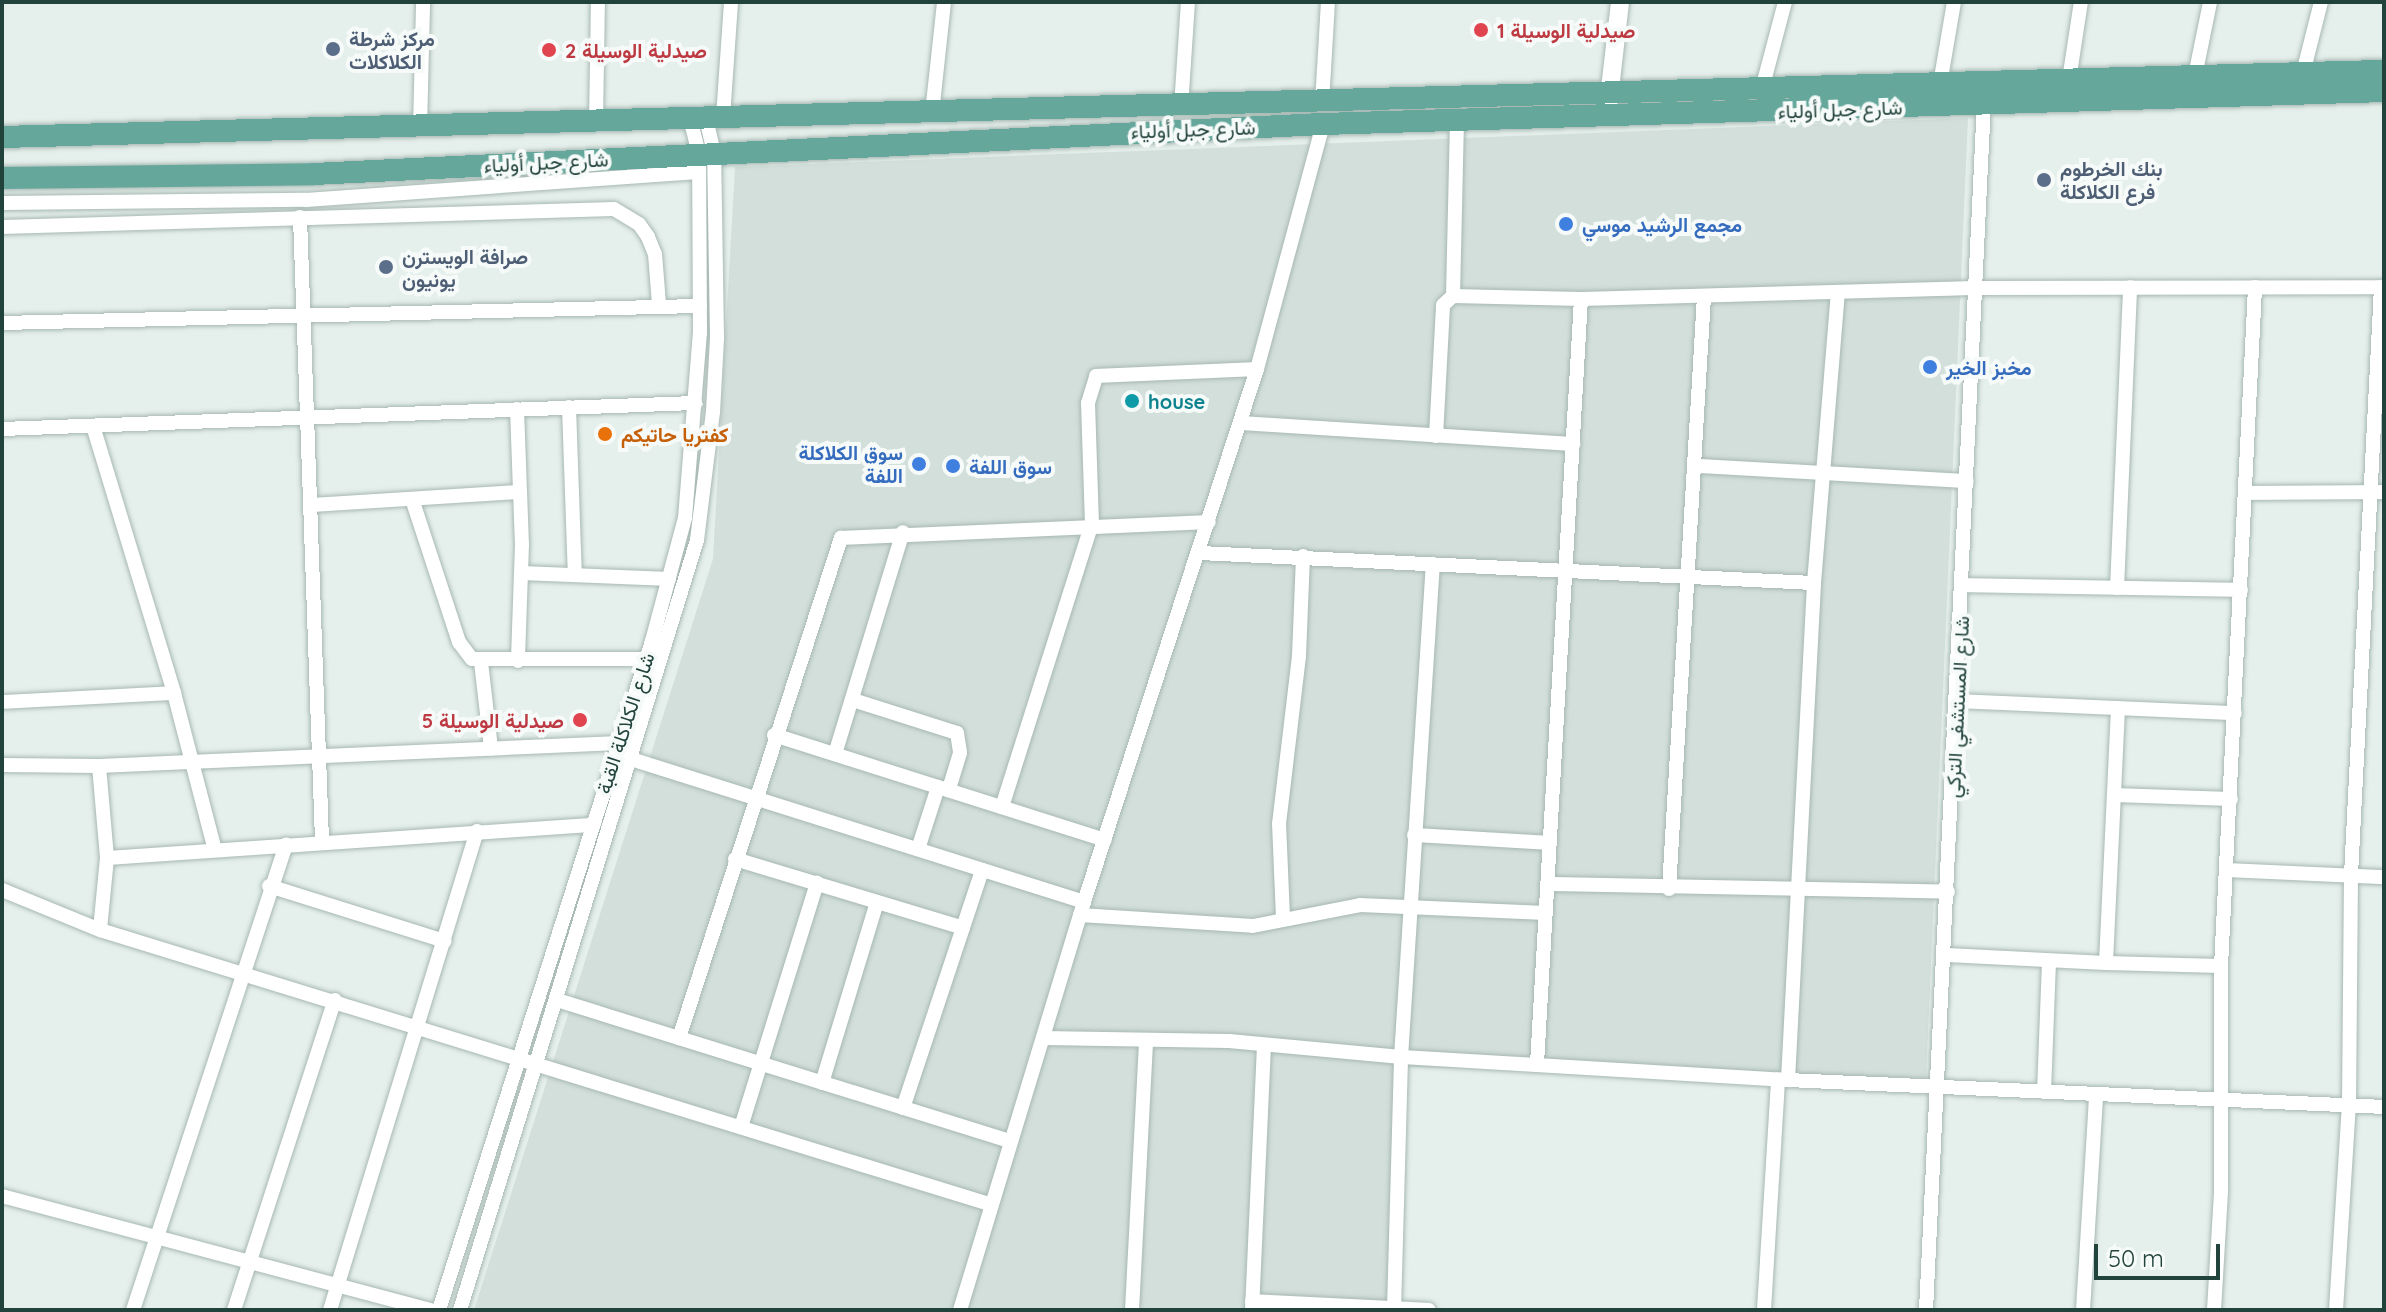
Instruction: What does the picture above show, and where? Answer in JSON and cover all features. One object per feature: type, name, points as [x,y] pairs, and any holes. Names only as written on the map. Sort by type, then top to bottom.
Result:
[{"type":"main road","name":"شارع جبل أولياء","points":[[2,178],[314,174],[704,160],[1608,93],[2384,71]]},
{"type":"main road","name":"شارع جبل أولياء","points":[[2,137],[420,129],[706,117],[1181,107],[1457,120],[2384,91]]},
{"type":"street","points":[[420,129],[423,2]]},
{"type":"street","points":[[596,124],[598,2]]},
{"type":"street","name":"شارع الكلاكلة القبة","points":[[439,1310],[646,659],[685,518],[696,403],[706,117],[731,2]]},
{"type":"street","points":[[932,113],[944,2]]},
{"type":"street","points":[[1181,107],[1188,2]]},
{"type":"street","points":[[960,1310],[989,1204],[1082,908],[1200,553],[1257,369],[1322,113],[1328,2]]},
{"type":"street","points":[[1608,117],[1608,93],[1620,2]]},
{"type":"street","points":[[1762,89],[1785,2]]},
{"type":"street","points":[[1940,84],[1954,2]]},
{"type":"street","points":[[2069,80],[2081,2]]},
{"type":"street","points":[[2195,76],[2210,2]]},
{"type":"street","points":[[2303,73],[2321,2]]},
{"type":"street","name":"شارع المستشفي التركي","points":[[1926,1310],[1947,955],[1984,103]]},
{"type":"street","points":[[1453,296],[1457,120]]},
{"type":"street","points":[[2,203],[306,200],[704,160]]},
{"type":"street","name":"شارع الكلاكلة القبة","points":[[460,1310],[631,759],[701,511],[717,338],[704,160]]},
{"type":"street","points":[[2,227],[614,209],[639,224],[648,237],[655,254],[659,304]]},
{"type":"street","points":[[300,217],[322,842]]},
{"type":"street","points":[[2117,588],[2130,287]]},
{"type":"street","points":[[2214,1310],[2221,1192],[2218,1099],[2221,966],[2255,287]]},
{"type":"street","points":[[1436,436],[1443,305],[1453,296],[1581,299],[1975,288],[2382,287],[2378,492],[2351,875],[2349,1105],[2336,1310]]},
{"type":"street","points":[[1764,1310],[1798,891],[1814,583],[1838,293]]},
{"type":"street","points":[[1669,889],[1698,466],[1704,297]]},
{"type":"street","points":[[1537,1064],[1581,299]]},
{"type":"street","points":[[2,323],[659,304],[700,306]]},
{"type":"street","points":[[1002,807],[1092,524],[1088,403],[1096,376],[1257,369]]},
{"type":"street","points":[[2,429],[696,403]]},
{"type":"street","points":[[569,407],[575,575]]},
{"type":"street","points":[[517,409],[522,573],[518,661]]},
{"type":"street","points":[[1240,423],[1573,444]]},
{"type":"street","points":[[93,426],[193,759],[215,850]]},
{"type":"street","points":[[1698,466],[1967,481]]},
{"type":"street","points":[[311,505],[519,492]]},
{"type":"street","points":[[2245,493],[2378,492]]},
{"type":"street","points":[[412,499],[459,642],[472,659],[481,662],[646,659]]},
{"type":"street","points":[[679,1038],[833,549],[841,538],[903,532],[1209,522]]},
{"type":"street","points":[[835,754],[903,532]]},
{"type":"street","points":[[1200,553],[1814,583]]},
{"type":"street","points":[[1283,918],[1279,824],[1299,656],[1303,556]]},
{"type":"street","points":[[1394,1308],[1401,1057],[1433,564]]},
{"type":"street","points":[[522,573],[669,579]]},
{"type":"street","points":[[1963,585],[2241,590]]},
{"type":"street","points":[[481,662],[491,748]]},
{"type":"street","points":[[2,702],[174,693]]},
{"type":"street","points":[[853,700],[957,733],[960,753],[918,849]]},
{"type":"street","points":[[1958,701],[2235,713]]},
{"type":"street","points":[[2106,963],[2118,708]]},
{"type":"street","points":[[774,735],[1105,840]]},
{"type":"street","points":[[2,765],[99,766],[193,759],[618,743]]},
{"type":"street","points":[[631,759],[982,870],[1082,908],[1253,926],[1360,905],[1546,913]]},
{"type":"street","points":[[99,766],[107,858],[100,930]]},
{"type":"street","points":[[2114,795],[2231,799]]},
{"type":"street","points":[[107,858],[591,825]]},
{"type":"street","points":[[330,1310],[420,1027],[477,831]]},
{"type":"street","points":[[1414,835],[1548,843]]},
{"type":"street","points":[[133,1310],[240,972],[286,845]]},
{"type":"street","points":[[735,859],[963,928]]},
{"type":"street","points":[[903,1108],[982,870]]},
{"type":"street","points":[[2228,870],[2384,877]]},
{"type":"street","points":[[741,1127],[817,883]]},
{"type":"street","points":[[1547,884],[1669,889],[1948,892]]},
{"type":"street","points":[[269,886],[445,941]]},
{"type":"street","points":[[2,890],[100,930],[989,1204]]},
{"type":"street","points":[[822,1083],[877,902]]},
{"type":"street","points":[[1947,955],[2221,966]]},
{"type":"street","points":[[2044,1092],[2049,961]]},
{"type":"street","points":[[234,1310],[335,1000]]},
{"type":"street","points":[[557,1000],[1010,1141]]},
{"type":"street","points":[[1043,1038],[1264,1045],[1401,1057],[1783,1080],[2384,1107]]},
{"type":"street","points":[[1132,1310],[1146,1041]]},
{"type":"street","points":[[1264,1045],[1252,1306],[1429,1310]]},
{"type":"street","points":[[2083,1310],[2096,1096]]},
{"type":"street","points":[[2,1196],[157,1233],[431,1310]]},
{"type":"shaded area","points":[[1968,118],[1926,1078],[1405,1067],[1394,1310],[474,1310],[713,559],[735,167]]},
{"type":"place","name":"صيدلية الوسيلة 1","points":[[1481,30]]},
{"type":"place","name":"مركز شرطة الكلاكلات","points":[[333,49]]},
{"type":"place","name":"صيدلية الوسيلة 2","points":[[549,50]]},
{"type":"place","name":"بنك الخرطوم فرع الكلاكلة","points":[[2044,180]]},
{"type":"place","name":"مجمع الرشيد موسي","points":[[1566,224]]},
{"type":"place","name":"صرافة الويسترن يونيون","points":[[386,267]]},
{"type":"place","name":"مخبز الخير","points":[[1930,367]]},
{"type":"place","name":"house","points":[[1132,401]]},
{"type":"place","name":"كفتريا حاتيكم","points":[[605,434]]},
{"type":"place","name":"سوق الكلاكلة اللفة","points":[[919,464]]},
{"type":"place","name":"سوق اللفة","points":[[953,466]]},
{"type":"place","name":"صيدلية الوسيلة 5","points":[[580,720]]}]
